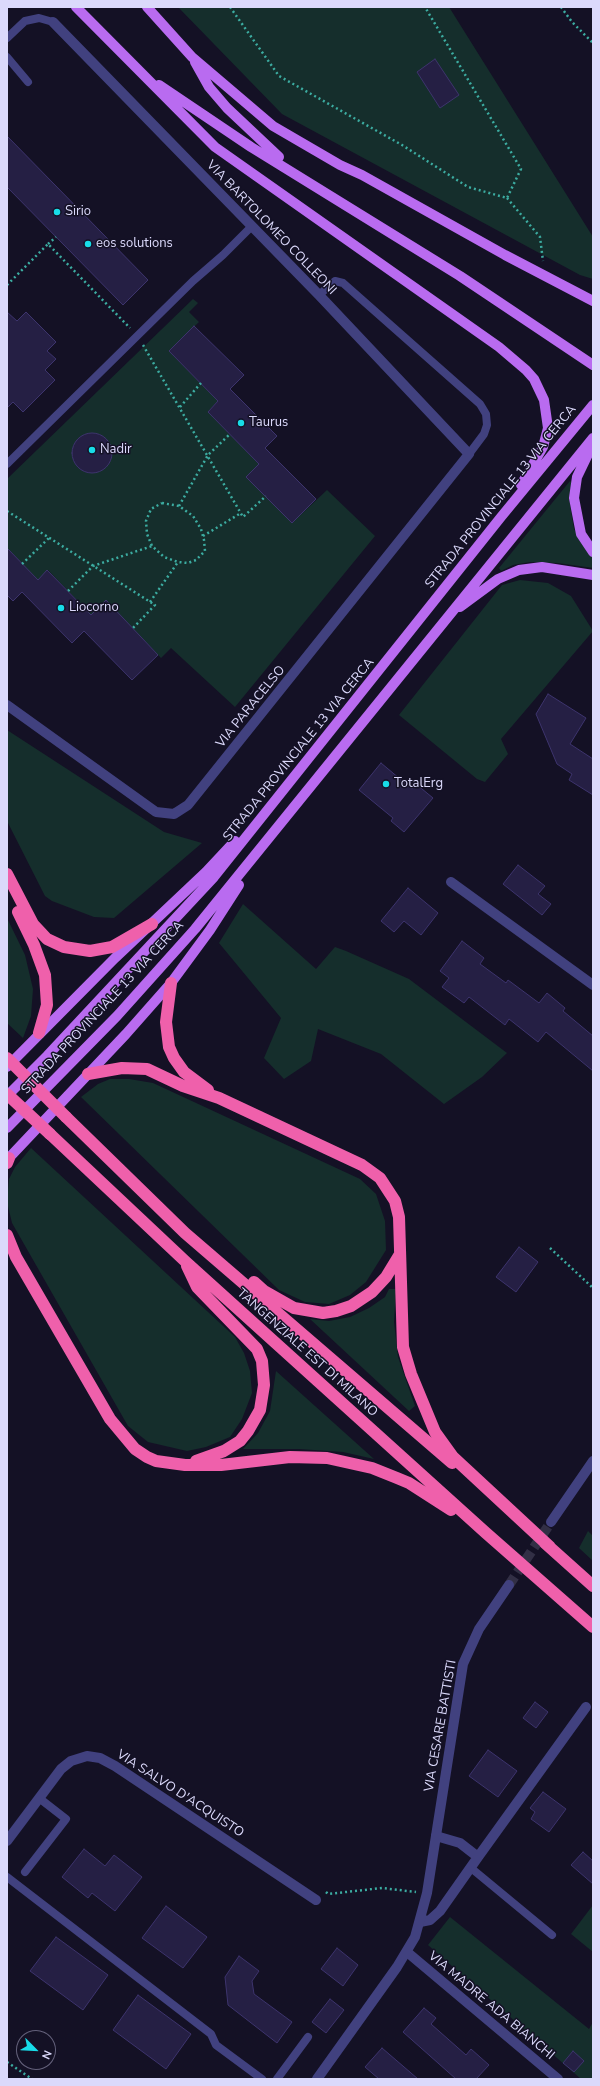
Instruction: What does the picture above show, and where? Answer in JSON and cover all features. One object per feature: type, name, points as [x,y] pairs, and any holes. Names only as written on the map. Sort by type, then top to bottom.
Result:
[{"type":"highway","points":[[7,874],[33,924],[48,939],[64,947],[90,951],[112,947],[152,924]]},
{"type":"highway","points":[[7,892],[34,945],[45,975],[47,1006],[39,1033]]},
{"type":"highway","points":[[171,982],[166,1022],[169,1047],[184,1072],[219,1098]]},
{"type":"highway","name":"TANGENZIALE EST DI MILANO","points":[[7,1058],[185,1233],[550,1547],[593,1586]]},
{"type":"highway","points":[[88,1074],[122,1068],[142,1068],[183,1086],[219,1098],[362,1165],[380,1178],[389,1190],[398,1209],[401,1235],[400,1254],[403,1347],[411,1374],[436,1432],[453,1457],[550,1547]]},
{"type":"highway","name":"TANGENZIALE EST DI MILANO","points":[[7,1095],[186,1262],[486,1533],[593,1627]]},
{"type":"highway","points":[[185,1233],[234,1265],[264,1291],[294,1308],[309,1312],[323,1313],[336,1311],[362,1300],[379,1286],[400,1254]]},
{"type":"highway","points":[[7,1235],[12,1253],[110,1419],[135,1449],[156,1461],[185,1465],[221,1464],[290,1457],[327,1458],[343,1461],[372,1468],[409,1483],[486,1533]]},
{"type":"highway","points":[[185,1465],[224,1451],[240,1441],[258,1414],[263,1399],[264,1385],[262,1361],[256,1349],[197,1287],[186,1262]]},
{"type":"main road","points":[[76,7],[206,140],[232,160],[499,347],[518,362],[531,375],[541,392],[546,405],[548,422],[547,438],[537,458],[501,517]]},
{"type":"main road","points":[[147,7],[192,57],[251,109],[285,134],[593,301]]},
{"type":"main road","points":[[192,57],[209,87],[227,108],[260,142],[304,178]]},
{"type":"main road","points":[[145,77],[251,146],[460,276],[593,366]]},
{"type":"main road","name":"STRADA PROVINCIALE 13 VIA CERCA","points":[[7,1095],[214,877],[501,517],[593,405]]},
{"type":"main road","name":"STRADA PROVINCIALE 13 VIA CERCA","points":[[7,1128],[122,1010],[195,929],[593,438]]},
{"type":"main road","points":[[593,444],[579,470],[574,498],[580,534],[593,552]]},
{"type":"main road","points":[[448,617],[498,579],[519,570],[542,567],[593,575]]},
{"type":"main road","points":[[7,1067],[115,958],[206,872],[280,795]]},
{"type":"main road","points":[[8,1160],[171,982],[210,930],[267,842]]},
{"type":"street","name":"VIA BARTOLOMEO COLLEONI","points":[[53,22],[319,296],[469,454]]},
{"type":"street","name":"VIA PARACELSO","points":[[7,705],[156,812],[174,814],[188,806],[469,454]]},
{"type":"street","points":[[451,882],[593,985]]},
{"type":"street","points":[[551,1522],[593,1461]]},
{"type":"street","name":"VIA CESARE BATTISTI","points":[[317,2079],[407,1952],[420,1922],[436,1836],[463,1664],[479,1629],[509,1585]]},
{"type":"street","points":[[420,1922],[430,1920],[440,1911],[586,1707]]},
{"type":"street","name":"VIA SALVO D'ACQUISTO","points":[[7,1841],[61,1769],[71,1761],[87,1756],[100,1758],[121,1770],[316,1900]]},
{"type":"street","points":[[436,1836],[460,1842],[478,1857]]},
{"type":"street","name":"VIA MADRE ADA BIANCHI","points":[[407,1952],[558,2079]]},
{"type":"lane","points":[[7,38],[25,21],[39,18],[53,22]]},
{"type":"lane","points":[[7,57],[28,82]]},
{"type":"lane","points":[[7,464],[193,281],[224,255],[251,227]]},
{"type":"lane","points":[[319,296],[335,281],[343,283],[480,404],[486,414],[487,425],[484,434],[469,454]]},
{"type":"lane","points":[[25,1872],[66,1819],[39,1798]]},
{"type":"lane","points":[[471,1868],[552,1935]]},
{"type":"lane","points":[[7,1877],[211,2034],[216,2045],[262,2079]]},
{"type":"lane","points":[[277,2079],[308,2037]]},
{"type":"path","points":[[230,7],[279,76],[402,145],[468,187],[507,198],[540,238],[546,276]]},
{"type":"path","points":[[425,7],[521,169],[507,198]]},
{"type":"path","points":[[561,7],[572,22],[593,42]]},
{"type":"path","points":[[7,285],[56,237]]},
{"type":"path","points":[[48,244],[137,336],[180,407],[243,517],[266,496]]},
{"type":"path","points":[[180,407],[201,383]]},
{"type":"path","points":[[179,506],[208,455],[230,434]]},
{"type":"path","points":[[162,503],[179,506],[193,516],[203,536],[205,551],[196,560],[188,563],[178,562],[164,557],[152,546],[147,534],[146,521],[152,509],[162,503]]},
{"type":"path","points":[[7,511],[154,605],[133,628]]},
{"type":"path","points":[[203,536],[241,513]]},
{"type":"path","points":[[22,564],[49,538]]},
{"type":"path","points":[[68,592],[94,566],[152,546]]},
{"type":"path","points":[[150,602],[178,562]]},
{"type":"path","points":[[550,1248],[593,1288]]},
{"type":"path","points":[[7,2062],[32,2079]]},
{"type":"green space","points":[[178,7],[449,7],[593,237],[593,279],[580,275],[282,114]]},
{"type":"green space","points":[[193,299],[198,303],[189,312],[199,322],[169,351],[218,401],[208,412],[259,464],[246,477],[292,523],[327,490],[375,536],[235,707],[171,648],[161,658],[106,601],[91,615],[48,570],[38,580],[7,548],[7,479]]},
{"type":"green space","points":[[570,481],[572,483],[570,505],[574,529],[593,558],[593,568],[558,563],[530,562],[513,565],[501,571],[499,568]]},
{"type":"green space","points":[[520,580],[548,583],[571,596],[593,631],[501,739],[508,754],[485,782],[477,779],[399,715],[502,585]]},
{"type":"green space","points":[[7,730],[164,832],[202,843],[114,918],[94,917],[52,901],[45,896],[7,821]]},
{"type":"green space","points":[[243,904],[316,969],[335,947],[346,951],[409,979],[507,1053],[482,1077],[444,1104],[381,1054],[318,1029],[311,1061],[284,1079],[264,1058],[281,1018],[219,943]]},
{"type":"green space","points":[[7,918],[25,955],[33,989],[31,1016],[23,1038],[7,1023]]},
{"type":"green space","points":[[110,1079],[129,1079],[153,1083],[360,1179],[376,1194],[385,1221],[386,1250],[366,1282],[350,1295],[329,1304],[305,1302],[279,1290],[81,1097],[98,1084]]},
{"type":"green space","points":[[31,1148],[235,1337],[244,1353],[250,1371],[252,1393],[242,1419],[230,1437],[206,1447],[187,1451],[148,1442],[128,1426],[12,1223],[7,1202],[9,1179],[15,1167]]},
{"type":"green space","points":[[389,1289],[396,1289],[394,1322],[398,1357],[415,1406],[409,1411],[310,1319],[329,1321],[350,1317],[369,1308],[385,1297]]},
{"type":"green space","points":[[276,1371],[374,1459],[343,1452],[299,1449],[243,1449],[258,1433],[270,1411]]},
{"type":"green space","points":[[588,1531],[593,1536],[593,1561],[579,1548]]},
{"type":"green space","points":[[593,1905],[593,1952],[571,1934]]},
{"type":"green space","points":[[450,1917],[589,2029],[593,2022],[593,2079],[581,2079],[428,1945]]},
{"type":"building","points":[[435,59],[459,95],[440,108],[417,72]]},
{"type":"building","name":"Sirio","points":[[7,136],[148,280],[123,305],[7,187]]},
{"type":"building","points":[[7,312],[17,321],[26,312],[56,342],[47,351],[56,359],[45,370],[55,380],[23,412],[13,402],[7,408]]},
{"type":"building","name":"Taurus","points":[[194,326],[244,375],[230,389],[277,436],[265,448],[316,499],[292,523],[246,477],[259,464],[208,412],[218,401],[169,351]]},
{"type":"building","name":"Nadir","points":[[92,433],[100,435],[106,439],[110,445],[112,453],[110,461],[106,467],[100,471],[92,473],[84,471],[78,467],[74,461],[72,453],[74,445],[78,439],[84,435]]},
{"type":"building","name":"Liocorno","points":[[7,548],[38,580],[47,570],[91,615],[106,600],[158,655],[132,680],[84,631],[72,643],[22,592],[13,601],[7,595]]},
{"type":"building","points":[[548,694],[586,718],[570,744],[593,759],[593,795],[569,780],[572,774],[557,764],[536,714]]},
{"type":"building","points":[[381,763],[412,789],[416,784],[433,798],[404,832],[391,821],[393,818],[359,790]]},
{"type":"building","points":[[518,865],[545,886],[538,894],[551,904],[542,915],[503,884]]},
{"type":"building","points":[[408,888],[438,913],[421,935],[404,921],[394,932],[381,921]]},
{"type":"building","points":[[462,941],[484,958],[480,964],[506,983],[508,980],[539,1003],[547,993],[565,1008],[563,1011],[593,1036],[593,1071],[546,1032],[538,1042],[509,1019],[505,1025],[469,997],[464,1003],[442,987],[449,978],[440,971]]},
{"type":"building","points":[[519,1247],[538,1262],[516,1292],[496,1277]]},
{"type":"building","points":[[535,1702],[548,1712],[536,1728],[523,1718]]},
{"type":"building","points":[[488,1750],[517,1771],[498,1797],[469,1776]]},
{"type":"building","points":[[543,1792],[566,1809],[549,1832],[531,1819],[535,1812],[530,1808]]},
{"type":"building","points":[[84,1849],[105,1866],[114,1855],[142,1877],[115,1911],[92,1893],[88,1898],[62,1877]]},
{"type":"building","points":[[583,1852],[593,1861],[593,1884],[571,1865]]},
{"type":"building","points":[[166,1906],[207,1937],[183,1968],[142,1938]]},
{"type":"building","points":[[56,1937],[108,1975],[83,2010],[30,1971]]},
{"type":"building","points":[[337,1948],[358,1965],[343,1986],[321,1969]]},
{"type":"building","points":[[239,1956],[259,1971],[252,1981],[254,1994],[292,2022],[277,2043],[228,2005],[225,1977]]},
{"type":"building","points":[[138,1995],[191,2034],[166,2069],[113,2030]]},
{"type":"building","points":[[330,1999],[344,2010],[326,2033],[312,2022]]},
{"type":"building","points":[[424,2008],[436,2018],[431,2024],[466,2055],[471,2049],[489,2065],[476,2079],[456,2079],[403,2032]]},
{"type":"building","points":[[382,2048],[418,2079],[379,2079],[365,2067]]},
{"type":"building","points":[[573,2051],[584,2061],[574,2072],[563,2063]]},
{"type":"tunnel","points":[[509,1585],[551,1522]]},
{"type":"place","name":"Sirio","points":[[57,212]]},
{"type":"place","name":"eos solutions","points":[[88,244]]},
{"type":"place","name":"Taurus","points":[[241,423]]},
{"type":"place","name":"Nadir","points":[[92,450]]},
{"type":"place","name":"Liocorno","points":[[61,608]]},
{"type":"place","name":"TotalErg","points":[[386,784]]}]
